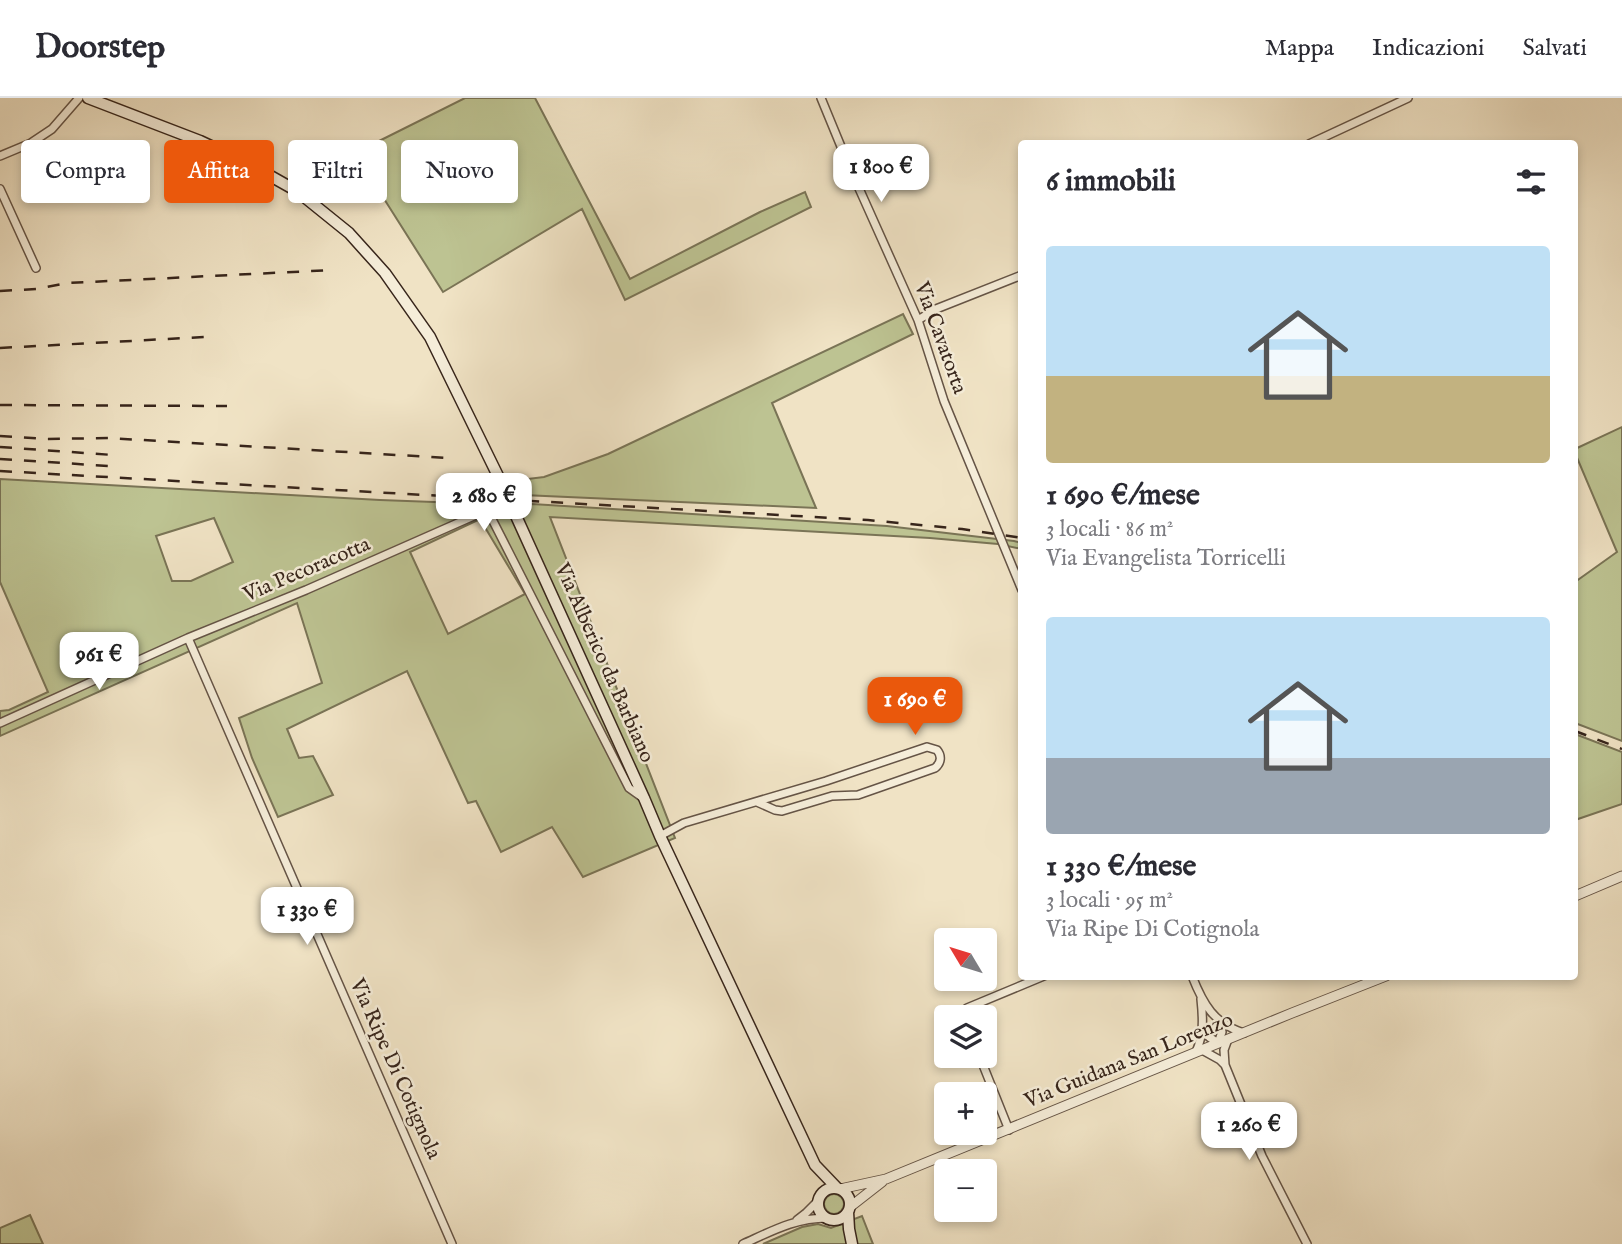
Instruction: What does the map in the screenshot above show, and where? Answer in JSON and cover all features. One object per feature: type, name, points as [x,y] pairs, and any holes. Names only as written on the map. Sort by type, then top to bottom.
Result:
[{"type":"main road","name":"Via Alberico da Barbiano","points":[[88,98],[200,141],[297,191],[349,233],[386,273],[430,337],[499,478],[660,836],[815,1165],[820,1198]]},
{"type":"main road","name":"Via Alberico da Barbiano","points":[[815,1165],[838,1189]]},
{"type":"main road","points":[[838,1189],[847,1194],[851,1244],[820,1210],[820,1198],[827,1190],[838,1189]]},
{"type":"main road","points":[[830,1219],[841,1218],[849,1210]]},
{"type":"street","points":[[0,156],[31,143],[52,129],[79,98]]},
{"type":"street","name":"Via Cavatorta","points":[[821,98],[918,320],[944,401],[1018,580]]},
{"type":"street","points":[[1317,140],[1408,98]]},
{"type":"street","points":[[0,189],[36,268]]},
{"type":"street","points":[[918,320],[936,309],[1018,277]]},
{"type":"street","name":"Via Pecoracotta","points":[[188,638],[306,590],[476,515],[487,515],[493,521],[629,788],[644,798]]},
{"type":"street","points":[[0,723],[188,638]]},
{"type":"street","name":"Via Ripe Di Cotignola","points":[[188,638],[452,1244]]},
{"type":"street","points":[[660,836],[684,823],[928,747],[934,748],[940,756],[935,768],[858,794],[832,796],[782,811],[757,802]]},
{"type":"street","points":[[1578,895],[1622,876]]},
{"type":"street","points":[[974,1005],[1034,980]]},
{"type":"street","points":[[1193,980],[1200,998],[1203,1029],[1199,1051],[1225,1065]]},
{"type":"street","name":"Via Guidana San Lorenzo","points":[[886,1179],[1376,980]]},
{"type":"street","points":[[1200,998],[1219,1020],[1244,1033]]},
{"type":"street","points":[[1219,1020],[1225,1065],[1262,1156],[1307,1244]]},
{"type":"street","points":[[1203,1029],[1209,1037],[1223,1041]]},
{"type":"street","points":[[984,1068],[1009,1130]]},
{"type":"street","points":[[838,1189],[886,1179]]},
{"type":"street","points":[[849,1210],[860,1198],[886,1179]]},
{"type":"street","points":[[743,1244],[794,1222],[820,1198]]},
{"type":"street","points":[[794,1222],[809,1218],[830,1219]]},
{"type":"green space","points":[[465,98],[535,98],[630,279],[760,212],[805,192],[811,207],[625,300],[582,209],[443,292],[387,203],[387,140],[381,140]]},
{"type":"green space","points":[[903,314],[913,334],[772,403],[816,508],[523,495],[519,480],[544,477],[608,454]]},
{"type":"green space","points":[[1622,427],[1622,741],[1578,724],[1578,580],[1617,552],[1578,460],[1578,448]]},
{"type":"green space","points":[[0,479],[505,506],[532,504],[887,526],[1018,542],[1018,548],[930,538],[550,517],[675,838],[583,877],[552,827],[501,852],[476,801],[468,803],[407,671],[287,729],[299,758],[313,756],[333,795],[278,817],[252,758],[239,718],[322,683],[297,603],[0,736],[0,711],[9,710],[48,692],[0,582]],"holes":[[[214,518],[233,562],[191,581],[172,581],[156,536]],[[480,519],[525,594],[448,634],[410,552]]]},
{"type":"green space","points":[[1578,735],[1622,752],[1622,804],[1578,819]]},
{"type":"green space","points":[[834,1194],[841,1197],[844,1204],[841,1211],[834,1214],[827,1211],[824,1204],[827,1197]]},
{"type":"green space","points":[[30,1215],[43,1244],[0,1244],[0,1228]]},
{"type":"green space","points":[[862,1216],[873,1244],[763,1244],[802,1227],[818,1224],[831,1228]]},
{"type":"railway","points":[[0,291],[36,289],[68,283],[333,270]]},
{"type":"railway","points":[[0,348],[204,337]]},
{"type":"railway","points":[[0,405],[227,406]]},
{"type":"railway","points":[[0,436],[46,439],[108,438],[448,458]]},
{"type":"railway","points":[[0,447],[113,455]]},
{"type":"railway","points":[[0,459],[109,466]]},
{"type":"railway","points":[[0,471],[868,520],[1018,537]]},
{"type":"railway","points":[[1578,732],[1622,749]]}]
